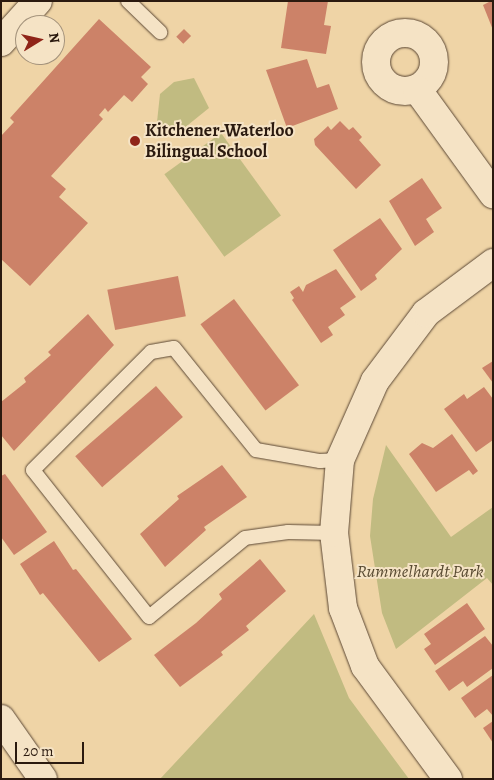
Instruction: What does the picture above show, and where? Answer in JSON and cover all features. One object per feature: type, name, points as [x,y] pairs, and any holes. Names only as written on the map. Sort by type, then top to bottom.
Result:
[{"type":"street","points":[[1,42],[38,1]]},
{"type":"street","points":[[417,89],[493,194]]},
{"type":"street","points":[[448,779],[365,666],[343,608],[334,533],[340,460],[375,381],[426,313],[493,263]]},
{"type":"street","points":[[1,719],[43,779]]},
{"type":"lane","points":[[128,1],[160,32]]},
{"type":"lane","points":[[334,533],[288,532],[245,538],[149,617],[33,470],[151,352],[174,348],[256,450],[320,461],[340,460]]},
{"type":"green space","points":[[194,78],[209,108],[178,133],[162,132],[157,122],[160,94],[174,82]]},
{"type":"green space","points":[[221,133],[281,216],[224,257],[164,174]]},
{"type":"green space","name":"Rummelhardt Park","points":[[386,445],[451,537],[493,507],[493,585],[487,578],[396,649],[382,613],[370,536],[373,499]]},
{"type":"green space","points":[[314,614],[349,698],[409,779],[160,779]]},
{"type":"building","points":[[288,1],[328,1],[324,25],[331,26],[326,54],[281,48]]},
{"type":"building","points":[[493,1],[493,30],[483,5]]},
{"type":"building","points":[[99,19],[151,67],[141,77],[148,84],[132,102],[124,95],[108,112],[105,108],[99,115],[103,119],[51,176],[66,189],[59,197],[88,223],[30,286],[1,259],[1,136],[14,122],[10,118],[58,65],[65,65],[65,57]]},
{"type":"building","points":[[184,29],[191,36],[183,44],[176,37]]},
{"type":"building","points":[[307,59],[317,88],[329,84],[338,109],[287,128],[266,70]]},
{"type":"building","points":[[340,121],[349,130],[353,127],[362,137],[359,140],[381,165],[356,189],[315,145],[314,139],[328,126],[331,130]]},
{"type":"building","points":[[422,178],[442,208],[426,219],[434,232],[415,246],[389,201]]},
{"type":"building","points":[[380,218],[402,249],[375,275],[377,279],[361,291],[333,250]]},
{"type":"building","points":[[336,269],[356,297],[340,308],[345,315],[328,327],[333,335],[321,343],[292,300],[294,298],[290,292],[299,286],[303,292],[306,285]]},
{"type":"building","points":[[178,276],[186,316],[115,330],[107,290]]},
{"type":"building","points":[[234,299],[299,385],[265,411],[200,324]]},
{"type":"building","points":[[88,314],[114,345],[14,451],[1,435],[1,402],[26,382],[24,378],[51,355],[48,352]]},
{"type":"building","points":[[493,361],[493,383],[482,368]]},
{"type":"building","points":[[156,386],[183,417],[102,487],[75,456]]},
{"type":"building","points":[[484,387],[493,399],[493,440],[476,452],[444,409],[464,394],[467,399]]},
{"type":"building","points":[[452,434],[478,471],[473,475],[469,470],[436,492],[409,454],[422,443],[433,448]]},
{"type":"building","points":[[222,465],[247,497],[204,527],[206,530],[165,567],[140,534],[179,499],[177,496]]},
{"type":"building","points":[[5,474],[47,532],[14,555],[1,537],[1,476]]},
{"type":"building","points":[[54,541],[73,570],[76,569],[132,639],[99,662],[43,593],[40,595],[20,564]]},
{"type":"building","points":[[260,559],[286,591],[246,626],[249,630],[221,652],[223,655],[180,687],[154,655],[196,623],[222,599],[219,594]]},
{"type":"building","points":[[467,603],[485,629],[435,665],[424,649],[431,644],[424,634]]},
{"type":"building","points":[[485,636],[493,646],[493,668],[467,687],[463,681],[449,691],[435,671]]},
{"type":"building","points":[[493,675],[493,716],[487,709],[475,718],[461,698]]},
{"type":"building","points":[[493,721],[493,743],[483,728]]},
{"type":"place","name":"Kitchener-Waterloo Bilingual School","points":[[135,141]]}]
